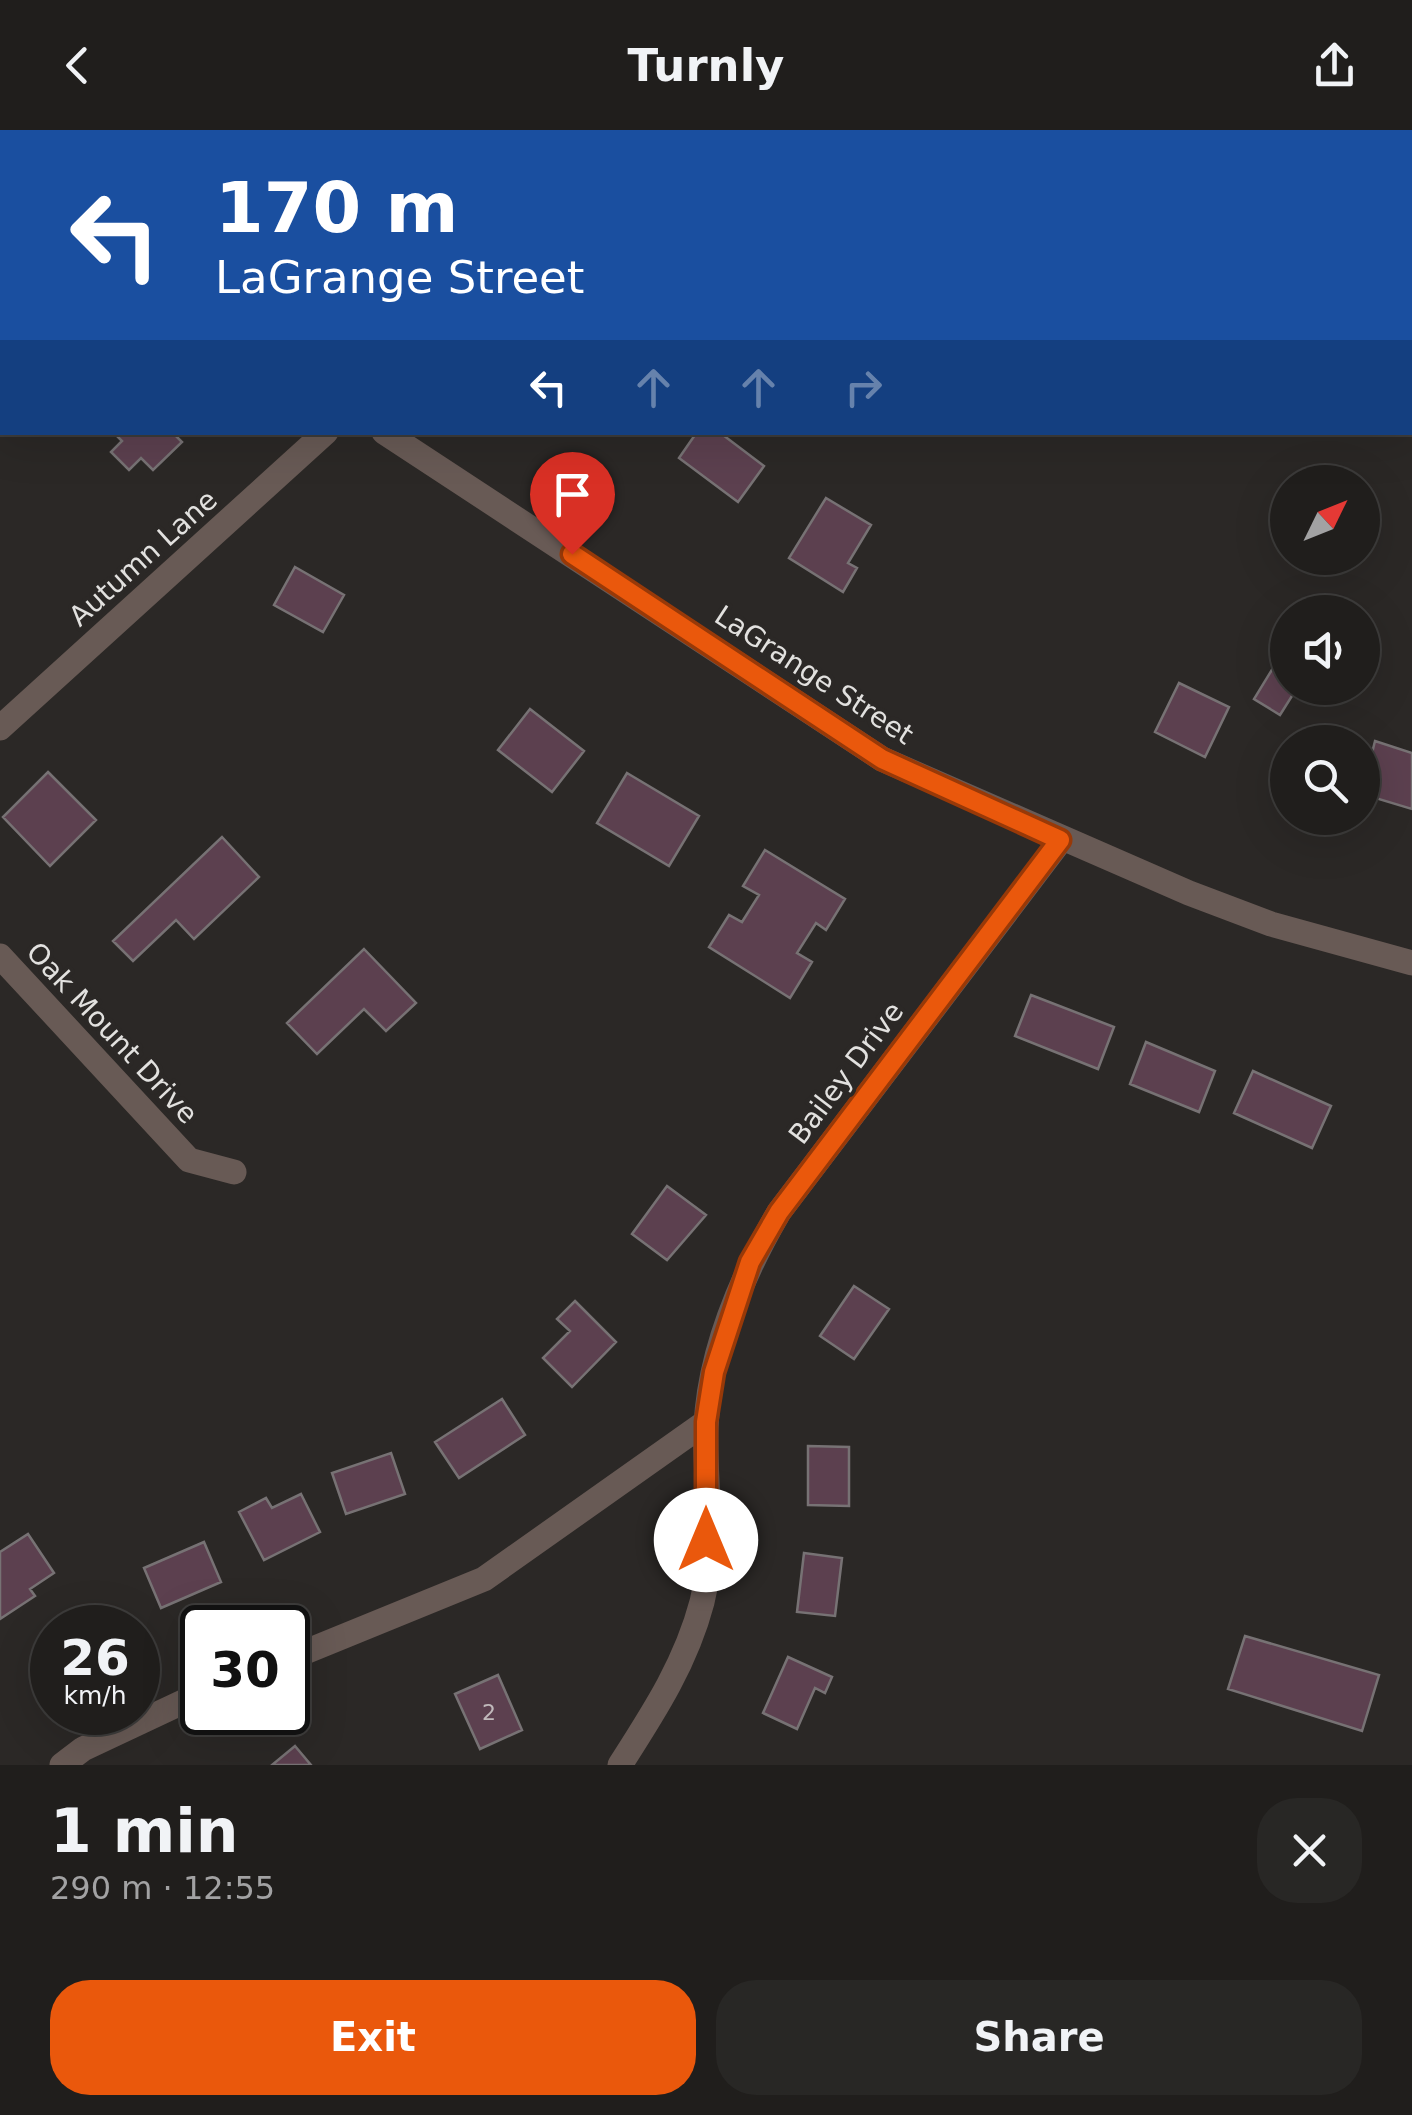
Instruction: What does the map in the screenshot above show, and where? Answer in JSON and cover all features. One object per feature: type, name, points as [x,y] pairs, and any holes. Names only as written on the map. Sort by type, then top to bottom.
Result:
[{"type":"street","name":"Autumn Lane","points":[[0,728],[323,435]]},
{"type":"street","name":"LaGrange Street","points":[[389,435],[882,759],[1060,840],[1271,924],[1412,963]]},
{"type":"street","name":"Bailey Drive","points":[[620,1765],[686,1655],[703,1597],[708,1512],[706,1422],[714,1372],[750,1262],[779,1212],[1060,840]]},
{"type":"street","name":"Oak Mount Drive","points":[[0,956],[189,1160],[234,1172]]},
{"type":"street","points":[[310,1649],[484,1579],[706,1422]]},
{"type":"street","points":[[62,1765],[83,1749],[180,1703]]},
{"type":"building","points":[[116,435],[175,435],[182,442],[153,470],[141,458],[129,470],[111,452],[122,441]]},
{"type":"building","points":[[695,435],[723,435],[764,466],[738,502],[679,458]]},
{"type":"building","points":[[826,498],[871,525],[848,563],[857,568],[843,592],[789,558]]},
{"type":"building","points":[[295,567],[344,595],[323,632],[274,605]]},
{"type":"building","points":[[1270,673],[1270,705],[1286,705],[1280,715],[1254,699]]},
{"type":"building","points":[[1179,683],[1229,707],[1205,757],[1155,732]]},
{"type":"building","points":[[530,709],[584,751],[552,792],[498,750]]},
{"type":"building","points":[[1380,743],[1412,753],[1412,809],[1380,799]]},
{"type":"building","points":[[48,772],[96,820],[50,866],[3,817]]},
{"type":"building","points":[[627,773],[699,816],[669,866],[597,823]]},
{"type":"building","points":[[222,837],[259,877],[194,939],[176,920],[133,961],[113,941]]},
{"type":"building","points":[[765,850],[845,899],[826,930],[816,923],[797,953],[812,962],[790,998],[709,947],[729,915],[742,922],[759,895],[743,886]]},
{"type":"building","points":[[364,949],[416,1003],[386,1031],[364,1009],[317,1054],[287,1023]]},
{"type":"building","points":[[1031,995],[1114,1027],[1098,1069],[1015,1036]]},
{"type":"building","points":[[1146,1042],[1215,1071],[1199,1112],[1130,1084]]},
{"type":"building","points":[[1253,1071],[1331,1106],[1312,1148],[1234,1113]]},
{"type":"building","points":[[667,1186],[706,1215],[667,1260],[632,1234]]},
{"type":"building","points":[[854,1286],[889,1309],[854,1359],[820,1336]]},
{"type":"building","points":[[575,1301],[616,1342],[572,1387],[543,1358],[570,1331],[557,1319]]},
{"type":"building","points":[[502,1399],[525,1435],[459,1478],[435,1442]]},
{"type":"building","points":[[808,1446],[849,1447],[849,1506],[808,1505]]},
{"type":"building","points":[[391,1453],[405,1494],[346,1514],[332,1473]]},
{"type":"building","points":[[301,1494],[320,1532],[264,1560],[239,1512],[266,1498],[272,1508]]},
{"type":"building","points":[[28,1534],[54,1573],[30,1589],[35,1596],[0,1619],[0,1552]]},
{"type":"building","points":[[204,1542],[221,1582],[161,1608],[144,1568]]},
{"type":"building","points":[[804,1553],[842,1558],[835,1616],[797,1612]]},
{"type":"building","points":[[1245,1636],[1379,1675],[1362,1731],[1228,1689]]},
{"type":"building","points":[[788,1657],[832,1677],[825,1693],[815,1688],[797,1729],[763,1713]]},
{"type":"building","points":[[498,1675],[522,1730],[480,1749],[455,1694]]},
{"type":"building","points":[[295,1746],[311,1765],[272,1765]]},
{"type":"route","points":[[572,554],[882,759],[1060,840],[779,1212],[750,1262],[714,1372],[706,1422],[706,1540]]}]
